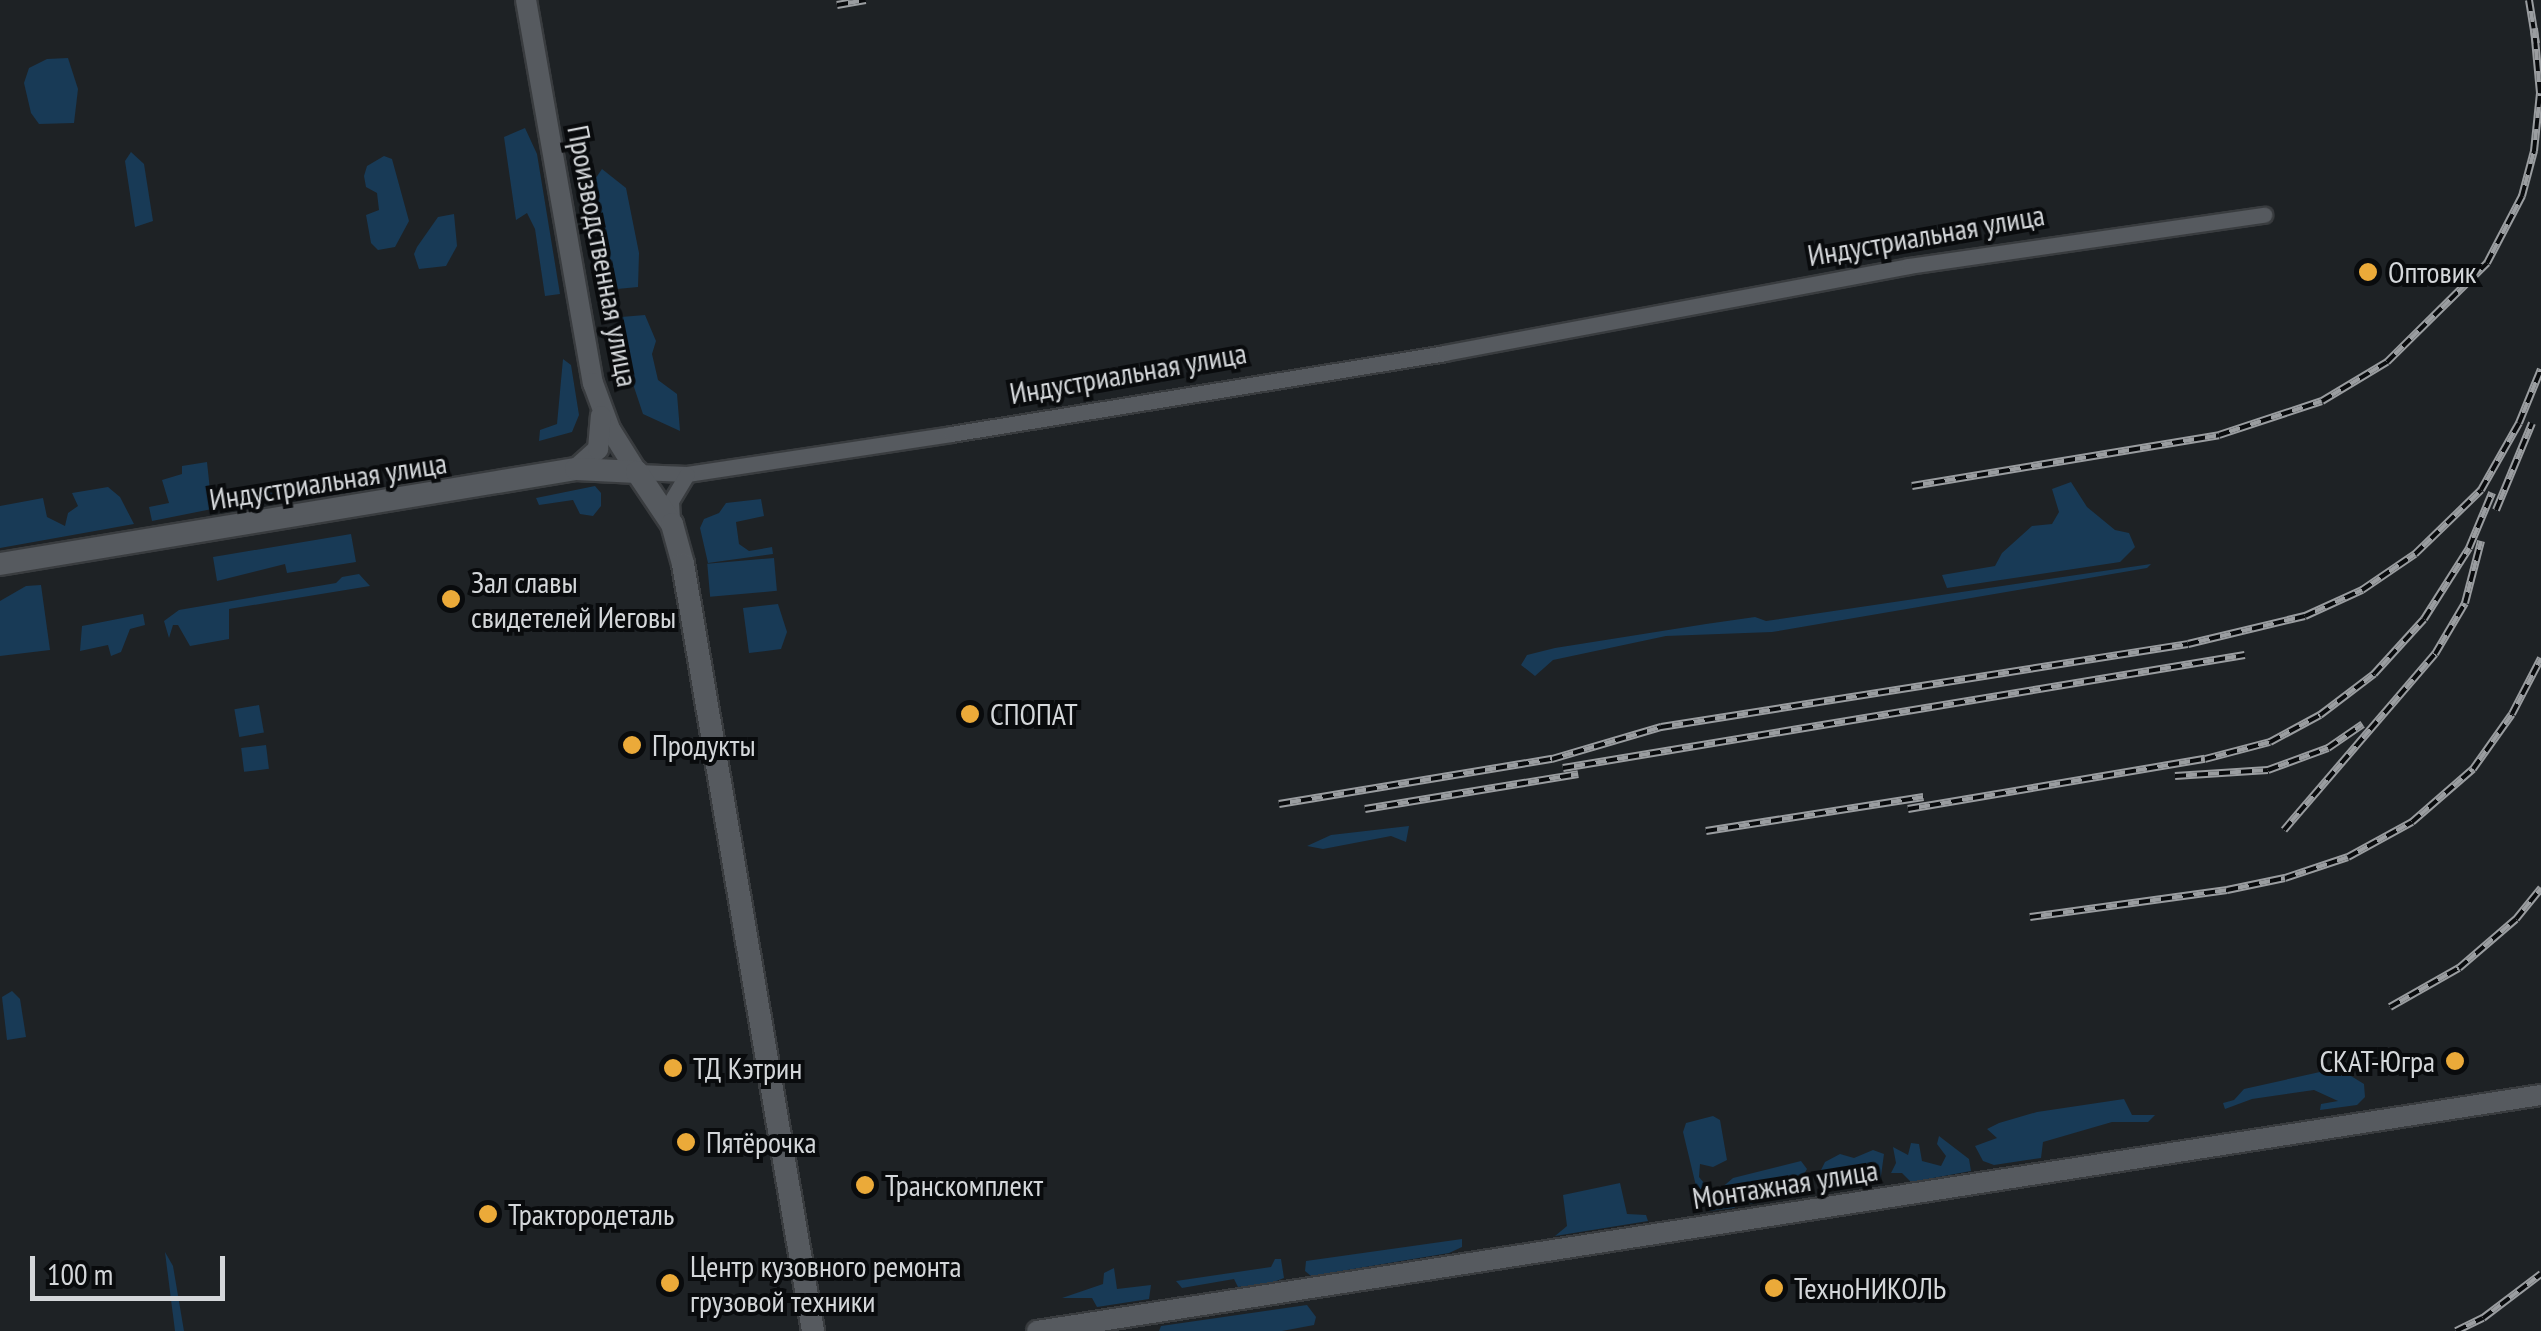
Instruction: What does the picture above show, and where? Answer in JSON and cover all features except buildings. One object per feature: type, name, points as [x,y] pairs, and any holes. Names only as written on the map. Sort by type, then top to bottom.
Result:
[{"type":"main road","name":"Индустриальная улица","points":[[0,564],[576,469],[637,472]]},
{"type":"main road","name":"Производственная улица","points":[[637,472],[672,524],[712,730],[813,1331]]},
{"type":"street","name":"Производственная улица","points":[[526,0],[601,408],[637,472]]},
{"type":"street","name":"Индустриальная улица","points":[[637,472],[687,474],[1444,353],[1908,266],[2264,216]]},
{"type":"street","points":[[576,469],[598,449],[601,408]]},
{"type":"street","points":[[672,524],[671,501],[687,474]]},
{"type":"street","name":"Монтажная улица","points":[[1037,1331],[2541,1095]]},
{"type":"shaded area","points":[[68,58],[78,89],[74,123],[39,124],[31,113],[24,83],[29,68],[47,59]]},
{"type":"shaded area","points":[[525,128],[537,154],[560,294],[545,296],[535,229],[527,213],[516,220],[504,137]]},
{"type":"shaded area","points":[[131,152],[144,164],[153,221],[135,227],[125,161]]},
{"type":"shaded area","points":[[384,156],[392,159],[409,221],[395,247],[378,250],[371,243],[366,215],[379,210],[377,193],[366,187],[364,176],[367,166]]},
{"type":"shaded area","points":[[602,169],[626,188],[639,253],[638,287],[617,289],[591,185]]},
{"type":"shaded area","points":[[454,214],[457,246],[446,266],[419,269],[414,254],[417,247],[438,217]]},
{"type":"shaded area","points":[[645,315],[656,341],[652,354],[658,380],[677,394],[680,431],[643,414],[633,384],[621,317]]},
{"type":"shaded area","points":[[563,359],[571,365],[579,415],[572,432],[539,441],[540,430],[557,424]]},
{"type":"shaded area","points":[[207,462],[212,509],[152,521],[149,507],[169,503],[162,480],[182,474],[182,466]]},
{"type":"shaded area","points":[[373,474],[375,482],[357,486],[350,481],[309,488],[301,495],[226,508],[224,497],[297,490]]},
{"type":"shaded area","points":[[2071,482],[2087,507],[2115,530],[2129,533],[2135,547],[2120,562],[1947,588],[1942,575],[1995,566],[2002,553],[2032,526],[2052,524],[2059,512],[2052,489]]},
{"type":"shaded area","points":[[595,486],[601,493],[601,506],[593,516],[580,514],[573,500],[539,505],[536,498]]},
{"type":"shaded area","points":[[108,487],[120,497],[134,524],[0,548],[0,506],[43,498],[47,517],[65,526],[68,513],[78,506],[72,493]]},
{"type":"shaded area","points":[[761,499],[764,516],[736,522],[739,544],[749,551],[772,547],[773,554],[708,563],[700,528],[704,519],[719,513],[726,503]]},
{"type":"shaded area","points":[[351,534],[356,562],[287,573],[285,564],[217,581],[213,557]]},
{"type":"shaded area","points":[[774,558],[777,591],[710,597],[707,564]]},
{"type":"shaded area","points":[[2151,564],[2147,568],[1772,632],[1666,636],[1553,660],[1535,676],[1521,665],[1527,655],[1555,648]]},
{"type":"shaded area","points":[[359,574],[370,586],[229,609],[229,639],[190,646],[178,625],[173,625],[169,638],[164,621],[179,610],[336,583],[342,577]]},
{"type":"shaded area","points":[[41,585],[50,650],[0,656],[0,601],[26,586]]},
{"type":"shaded area","points":[[778,604],[787,632],[781,649],[749,653],[743,608]]},
{"type":"shaded area","points":[[143,614],[145,625],[130,629],[121,652],[111,656],[108,645],[80,651],[82,626]]},
{"type":"shaded area","points":[[259,705],[264,733],[239,737],[234,709]]},
{"type":"shaded area","points":[[266,745],[269,769],[244,772],[241,748]]},
{"type":"shaded area","points":[[1409,826],[1406,842],[1391,836],[1323,849],[1307,846],[1331,835]]},
{"type":"shaded area","points":[[12,991],[20,999],[26,1037],[7,1040],[2,997]]},
{"type":"shaded area","points":[[2338,1068],[2364,1084],[2365,1097],[2357,1105],[2320,1110],[2321,1104],[2338,1101],[2314,1090],[2252,1099],[2225,1109],[2223,1103],[2234,1100],[2244,1089]]},
{"type":"shaded area","points":[[2124,1099],[2132,1115],[2155,1115],[2148,1122],[2112,1122],[2043,1142],[2041,1158],[1994,1165],[1983,1161],[1975,1146],[1997,1138],[1987,1129],[1999,1123],[2037,1112]]},
{"type":"shaded area","points":[[1713,1116],[1720,1120],[1727,1160],[1713,1167],[1700,1164],[1699,1177],[1709,1189],[1719,1190],[1733,1178],[1801,1161],[1807,1169],[1801,1179],[1780,1181],[1766,1201],[1751,1204],[1744,1199],[1734,1208],[1709,1211],[1696,1186],[1683,1132],[1686,1123]]},
{"type":"shaded area","points":[[1939,1136],[1969,1159],[1971,1171],[1911,1182],[1902,1173],[1891,1173],[1896,1163],[1893,1147],[1908,1155],[1911,1143],[1919,1144],[1922,1161],[1941,1166],[1946,1156],[1937,1144]]},
{"type":"shaded area","points":[[1873,1150],[1884,1154],[1880,1183],[1824,1191],[1818,1176],[1825,1162],[1840,1154],[1854,1158]]},
{"type":"shaded area","points":[[1620,1183],[1627,1214],[1646,1215],[1648,1221],[1555,1236],[1567,1226],[1563,1195]]},
{"type":"shaded area","points":[[1462,1239],[1462,1247],[1449,1253],[1311,1276],[1305,1271],[1306,1261]]},
{"type":"shaded area","points":[[165,1252],[173,1266],[184,1331],[175,1331]]},
{"type":"shaded area","points":[[1275,1259],[1281,1259],[1284,1278],[1271,1283],[1238,1287],[1234,1279],[1182,1288],[1176,1281],[1271,1267]]},
{"type":"shaded area","points":[[1114,1268],[1117,1289],[1151,1285],[1149,1299],[1097,1307],[1092,1298],[1062,1298],[1103,1284],[1104,1273]]},
{"type":"shaded area","points":[[1307,1305],[1316,1317],[1314,1325],[1282,1331],[1159,1331],[1161,1326]]},
{"type":"railway","points":[[837,5],[866,0]]},
{"type":"railway","points":[[2529,0],[2536,43]]},
{"type":"railway","points":[[1912,486],[2219,435],[2322,401],[2387,362],[2487,263],[2522,196],[2534,151],[2540,93],[2534,28]]},
{"type":"railway","points":[[1279,804],[1552,759],[1661,727],[2188,644],[2305,616],[2362,590],[2415,554],[2481,490],[2519,423],[2541,369]]},
{"type":"railway","points":[[2496,510],[2532,423]]},
{"type":"railway","points":[[1908,809],[2205,759],[2270,742],[2320,715],[2374,674],[2424,619],[2469,548],[2492,493]]},
{"type":"railway","points":[[2284,830],[2435,654],[2465,603],[2481,541]]},
{"type":"railway","points":[[1563,768],[2245,655]]},
{"type":"railway","points":[[2030,917],[2227,890],[2285,878],[2348,857],[2412,822],[2473,769],[2512,714],[2541,658]]},
{"type":"railway","points":[[2175,776],[2268,770],[2328,748],[2363,724]]},
{"type":"railway","points":[[1365,809],[1578,774]]},
{"type":"railway","points":[[1706,831],[1923,797]]},
{"type":"railway","points":[[2390,1007],[2459,968],[2516,919],[2541,888]]},
{"type":"railway","points":[[2456,1331],[2483,1318],[2541,1274]]},
{"type":"place","name":"Оптовик","points":[[2368,272]]},
{"type":"place","name":"Зал славы свидетелей Иеговы","points":[[451,599]]},
{"type":"place","name":"СПОПАТ","points":[[970,714]]},
{"type":"place","name":"Продукты","points":[[632,745]]},
{"type":"place","name":"СКАТ-Югра","points":[[2455,1061]]},
{"type":"place","name":"ТД Кэтрин","points":[[673,1068]]},
{"type":"place","name":"Пятёрочка","points":[[686,1142]]},
{"type":"place","name":"Транскомплект","points":[[865,1185]]},
{"type":"place","name":"Трактородеталь","points":[[488,1214]]},
{"type":"place","name":"Центр кузовного ремонта грузовой техники","points":[[670,1283]]},
{"type":"place","name":"ТехноНИКОЛЬ","points":[[1774,1288]]}]
